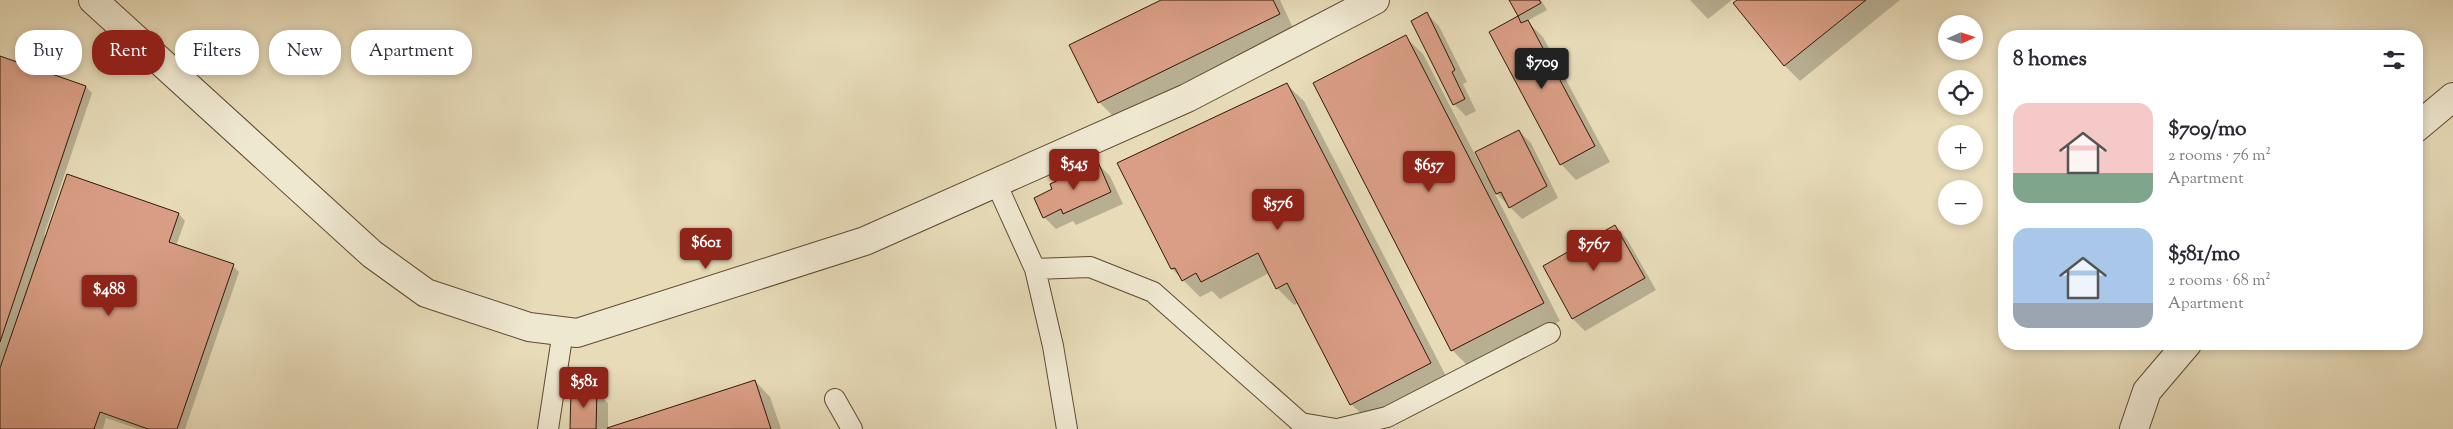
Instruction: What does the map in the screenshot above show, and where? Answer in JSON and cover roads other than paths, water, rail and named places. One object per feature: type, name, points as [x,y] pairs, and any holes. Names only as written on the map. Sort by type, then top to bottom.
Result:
[{"type":"street","points":[[93,0],[372,254],[418,288],[426,293],[529,327],[577,333],[865,241],[1187,98],[1375,0]]},
{"type":"street","points":[[2423,122],[2453,96]]},
{"type":"street","points":[[2134,429],[2147,391],[2182,350]]},
{"type":"lane","points":[[996,183],[1035,269],[1053,346],[1067,429]]},
{"type":"lane","points":[[1035,269],[1090,267],[1153,292],[1301,423],[1337,429],[1386,417],[1550,333]]},
{"type":"lane","points":[[548,429],[563,331]]},
{"type":"lane","points":[[835,399],[852,429]]}]
